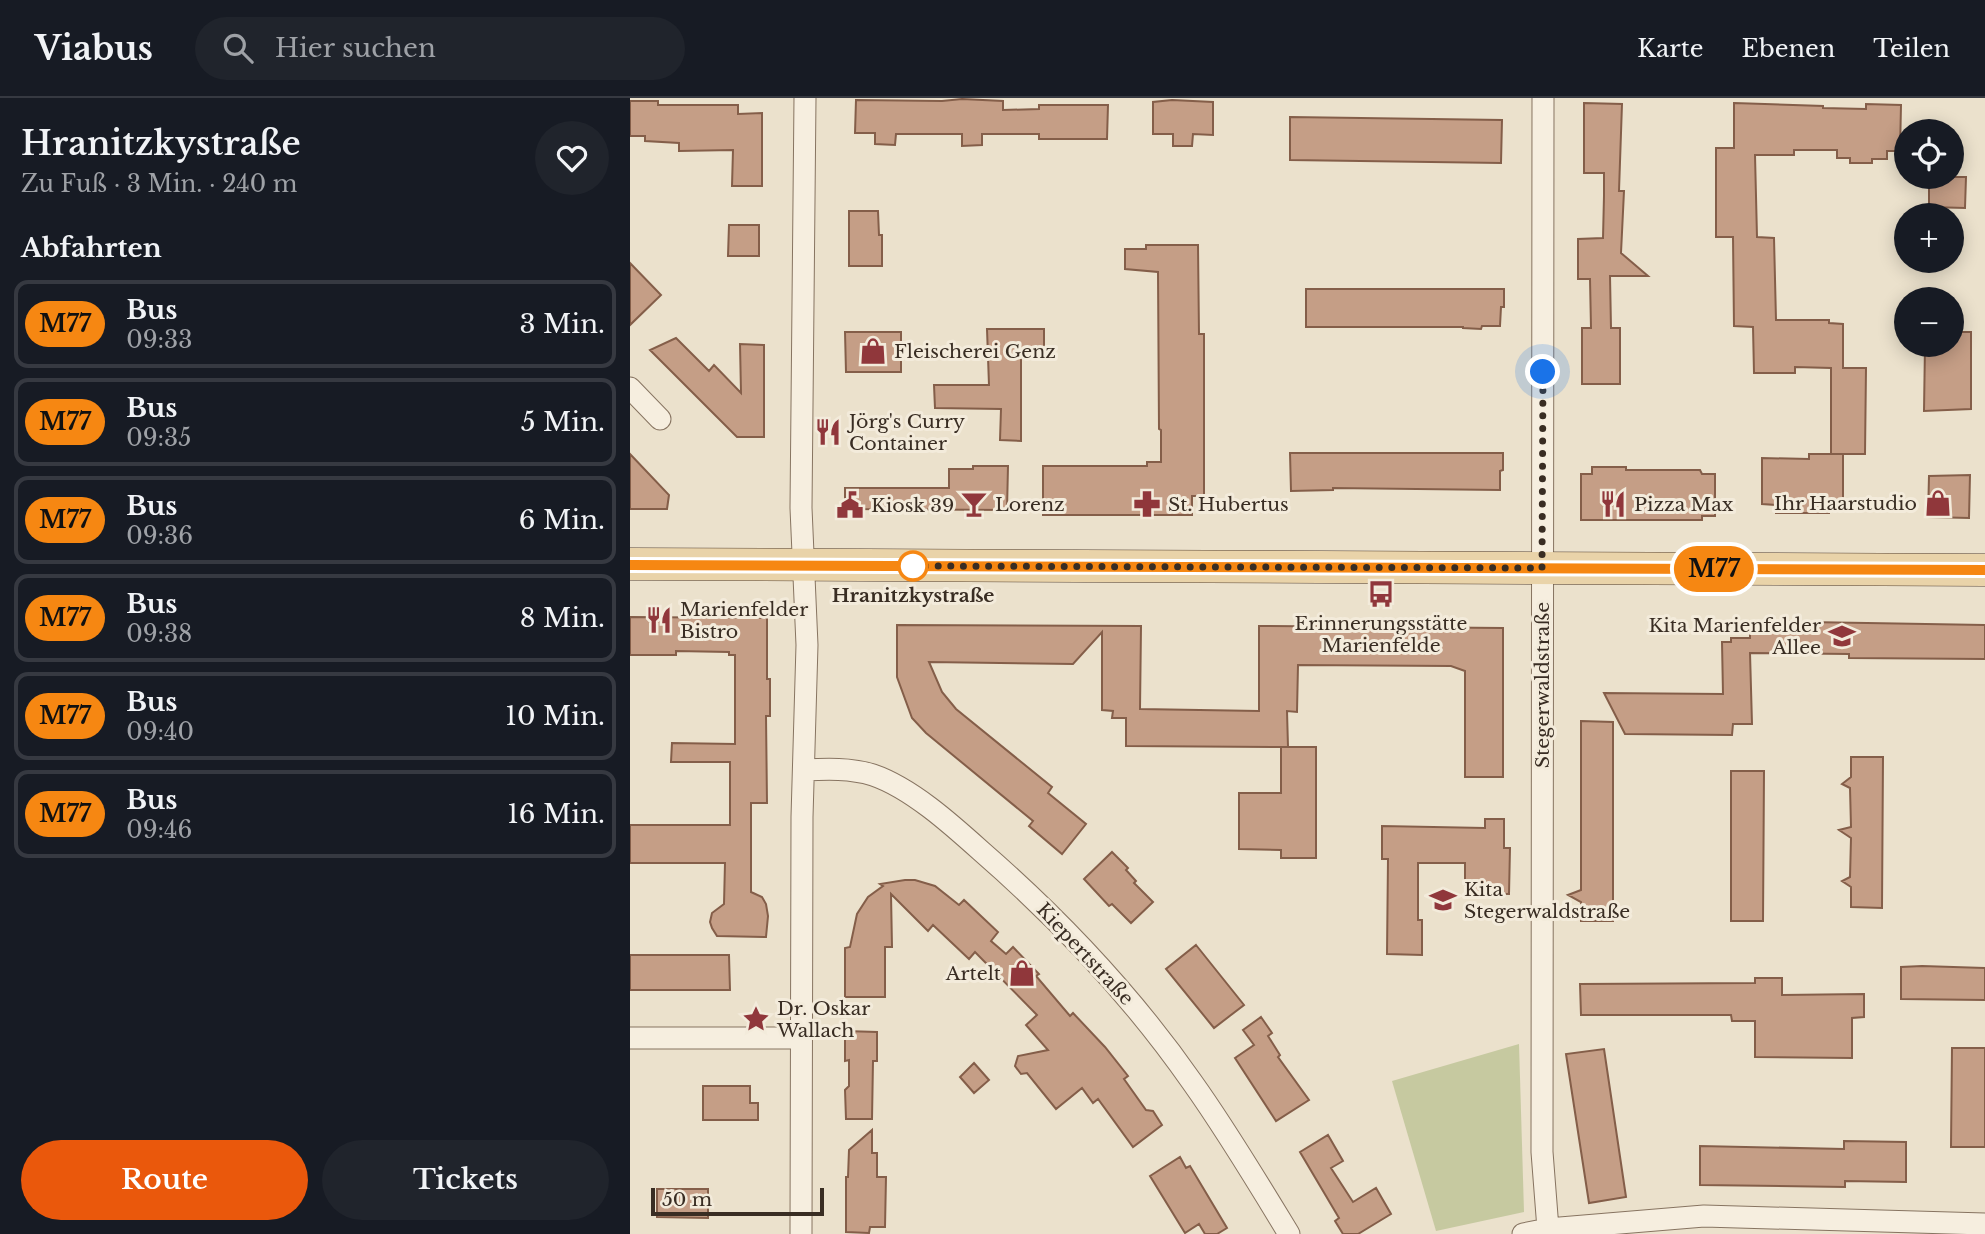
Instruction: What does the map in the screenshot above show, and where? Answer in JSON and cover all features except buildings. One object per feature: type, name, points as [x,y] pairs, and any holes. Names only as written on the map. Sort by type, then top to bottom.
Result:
[{"type":"main road","points":[[630,565],[1985,570]]},
{"type":"street","points":[[801,1234],[807,645],[801,521],[805,98]]},
{"type":"street","name":"Stegerwaldstraße","points":[[1543,98],[1542,1152],[1548,1229]]},
{"type":"street","points":[[630,388],[660,419]]},
{"type":"street","name":"Kiepertstraße","points":[[804,770],[852,771],[871,774],[885,780],[949,823],[1013,879],[1076,940],[1129,1000],[1178,1062],[1218,1120],[1289,1234]]},
{"type":"street","points":[[630,1038],[801,1038]]},
{"type":"street","points":[[1523,1234],[1548,1229],[1704,1216],[1985,1224]]},
{"type":"green space","points":[[1519,1044],[1524,1212],[1436,1231],[1392,1081]]},
{"type":"bus line","name":"M77","points":[[630,565],[1985,570]]},
{"type":"place","name":"Fleischerei Genz","points":[[873,351]]},
{"type":"place","name":"Jörg's Curry Container","points":[[828,432]]},
{"type":"place","name":"Ihr Haarstudio","points":[[1938,503]]},
{"type":"place","name":"Lorenz","points":[[974,504]]},
{"type":"place","name":"St. Hubertus","points":[[1147,504]]},
{"type":"place","name":"Pizza Max","points":[[1613,504]]},
{"type":"place","name":"Kiosk 39","points":[[850,505]]},
{"type":"place","name":"Hranitzkystraße","points":[[913,566]]},
{"type":"place","name":"Erinnerungsstätte Marienfelde","points":[[1381,594]]},
{"type":"place","name":"Marienfelder Bistro","points":[[659,620]]},
{"type":"place","name":"Kita Marienfelder Allee","points":[[1842,636]]},
{"type":"place","name":"Kita Stegerwaldstraße","points":[[1443,900]]},
{"type":"place","name":"Artelt","points":[[1022,973]]},
{"type":"place","name":"Dr. Oskar Wallach","points":[[756,1019]]},
{"type":"route","points":[[913,566],[1542,568],[1543,372]]}]
